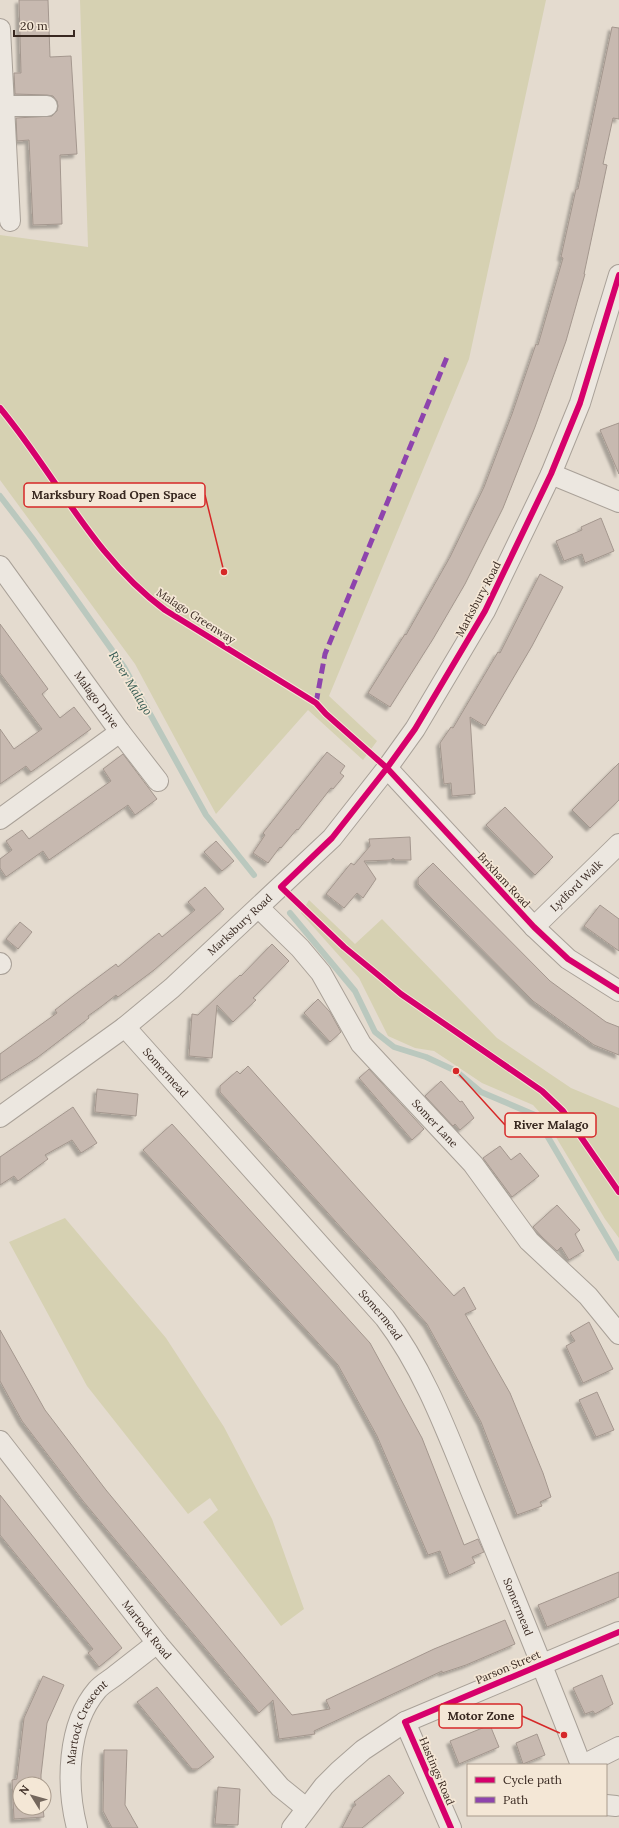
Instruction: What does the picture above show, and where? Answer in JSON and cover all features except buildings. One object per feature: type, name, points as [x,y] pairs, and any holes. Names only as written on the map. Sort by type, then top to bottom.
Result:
[{"type":"street","points":[[0,29],[2,106],[10,221]]},
{"type":"street","points":[[2,106],[46,106]]},
{"type":"street","name":"Marksbury Road","points":[[0,1117],[125,1027],[172,988],[262,906],[332,838],[387,768],[415,729],[485,611],[551,474],[580,403],[619,275]]},
{"type":"street","points":[[551,474],[619,502]]},
{"type":"street","name":"Malago Drive","points":[[0,566],[120,732],[0,819]]},
{"type":"street","points":[[120,732],[158,781]]},
{"type":"street","name":"Brixham Road","points":[[387,768],[534,927],[568,959],[619,991]]},
{"type":"street","name":"Lydford Walk","points":[[534,927],[619,844]]},
{"type":"street","name":"Somer Lane","points":[[262,906],[321,973],[361,1044],[473,1164],[528,1241],[588,1296],[619,1334]]},
{"type":"street","name":"Somermead","points":[[125,1027],[385,1318],[402,1341],[436,1406],[542,1663],[582,1764]]},
{"type":"street","name":"Martock Road","points":[[0,1440],[157,1643],[280,1787],[306,1808]]},
{"type":"street","name":"Parson Street","points":[[292,1828],[324,1786],[339,1771],[363,1750],[405,1722],[542,1663],[619,1632]]},
{"type":"street","name":"Martock Crescent","points":[[77,1828],[74,1816],[70,1760],[79,1721],[87,1703],[97,1689],[157,1643]]},
{"type":"street","name":"Hastings Road","points":[[405,1722],[451,1828]]},
{"type":"street","points":[[584,1764],[619,1747]]},
{"type":"shaded area","points":[[80,0],[546,0],[469,359],[329,696],[377,741],[363,760],[308,710],[216,814],[135,664],[0,480],[0,235],[88,247]]},
{"type":"shaded area","points":[[309,900],[355,944],[382,919],[497,1038],[571,1088],[619,1108],[619,1238],[605,1219],[544,1117],[533,1105],[482,1083],[434,1051],[415,1048],[388,1036],[359,978],[301,913]]},
{"type":"shaded area","points":[[65,1218],[166,1338],[224,1427],[272,1519],[304,1609],[281,1626],[203,1522],[218,1510],[210,1498],[188,1514],[87,1386],[9,1242]]},
{"type":"waterway","name":"River Malago","points":[[0,496],[33,539],[124,667],[206,815],[254,875]]},
{"type":"waterway","name":"River Malago","points":[[290,913],[355,991],[375,1032],[394,1047],[426,1057],[456,1071],[481,1092],[535,1115],[619,1258]]},
{"type":"marked path","points":[[316,703],[325,654],[447,357]]},
{"type":"cycle path","points":[[619,275],[580,403],[551,474],[485,611],[415,729],[387,768],[332,838],[281,887],[344,947],[401,994],[542,1091],[563,1111],[619,1192]]},
{"type":"cycle path","name":"Malago Greenway","points":[[0,408],[96,540],[117,566],[140,589],[165,610],[316,703],[326,714],[387,768],[534,927],[568,959],[619,991]]},
{"type":"cycle path","points":[[451,1828],[405,1722],[619,1632]]},
{"type":"place","name":"Marksbury Road Open Space","points":[[224,572]]},
{"type":"place","name":"River Malago","points":[[456,1071]]},
{"type":"place","name":"Motor Zone","points":[[564,1735]]}]
